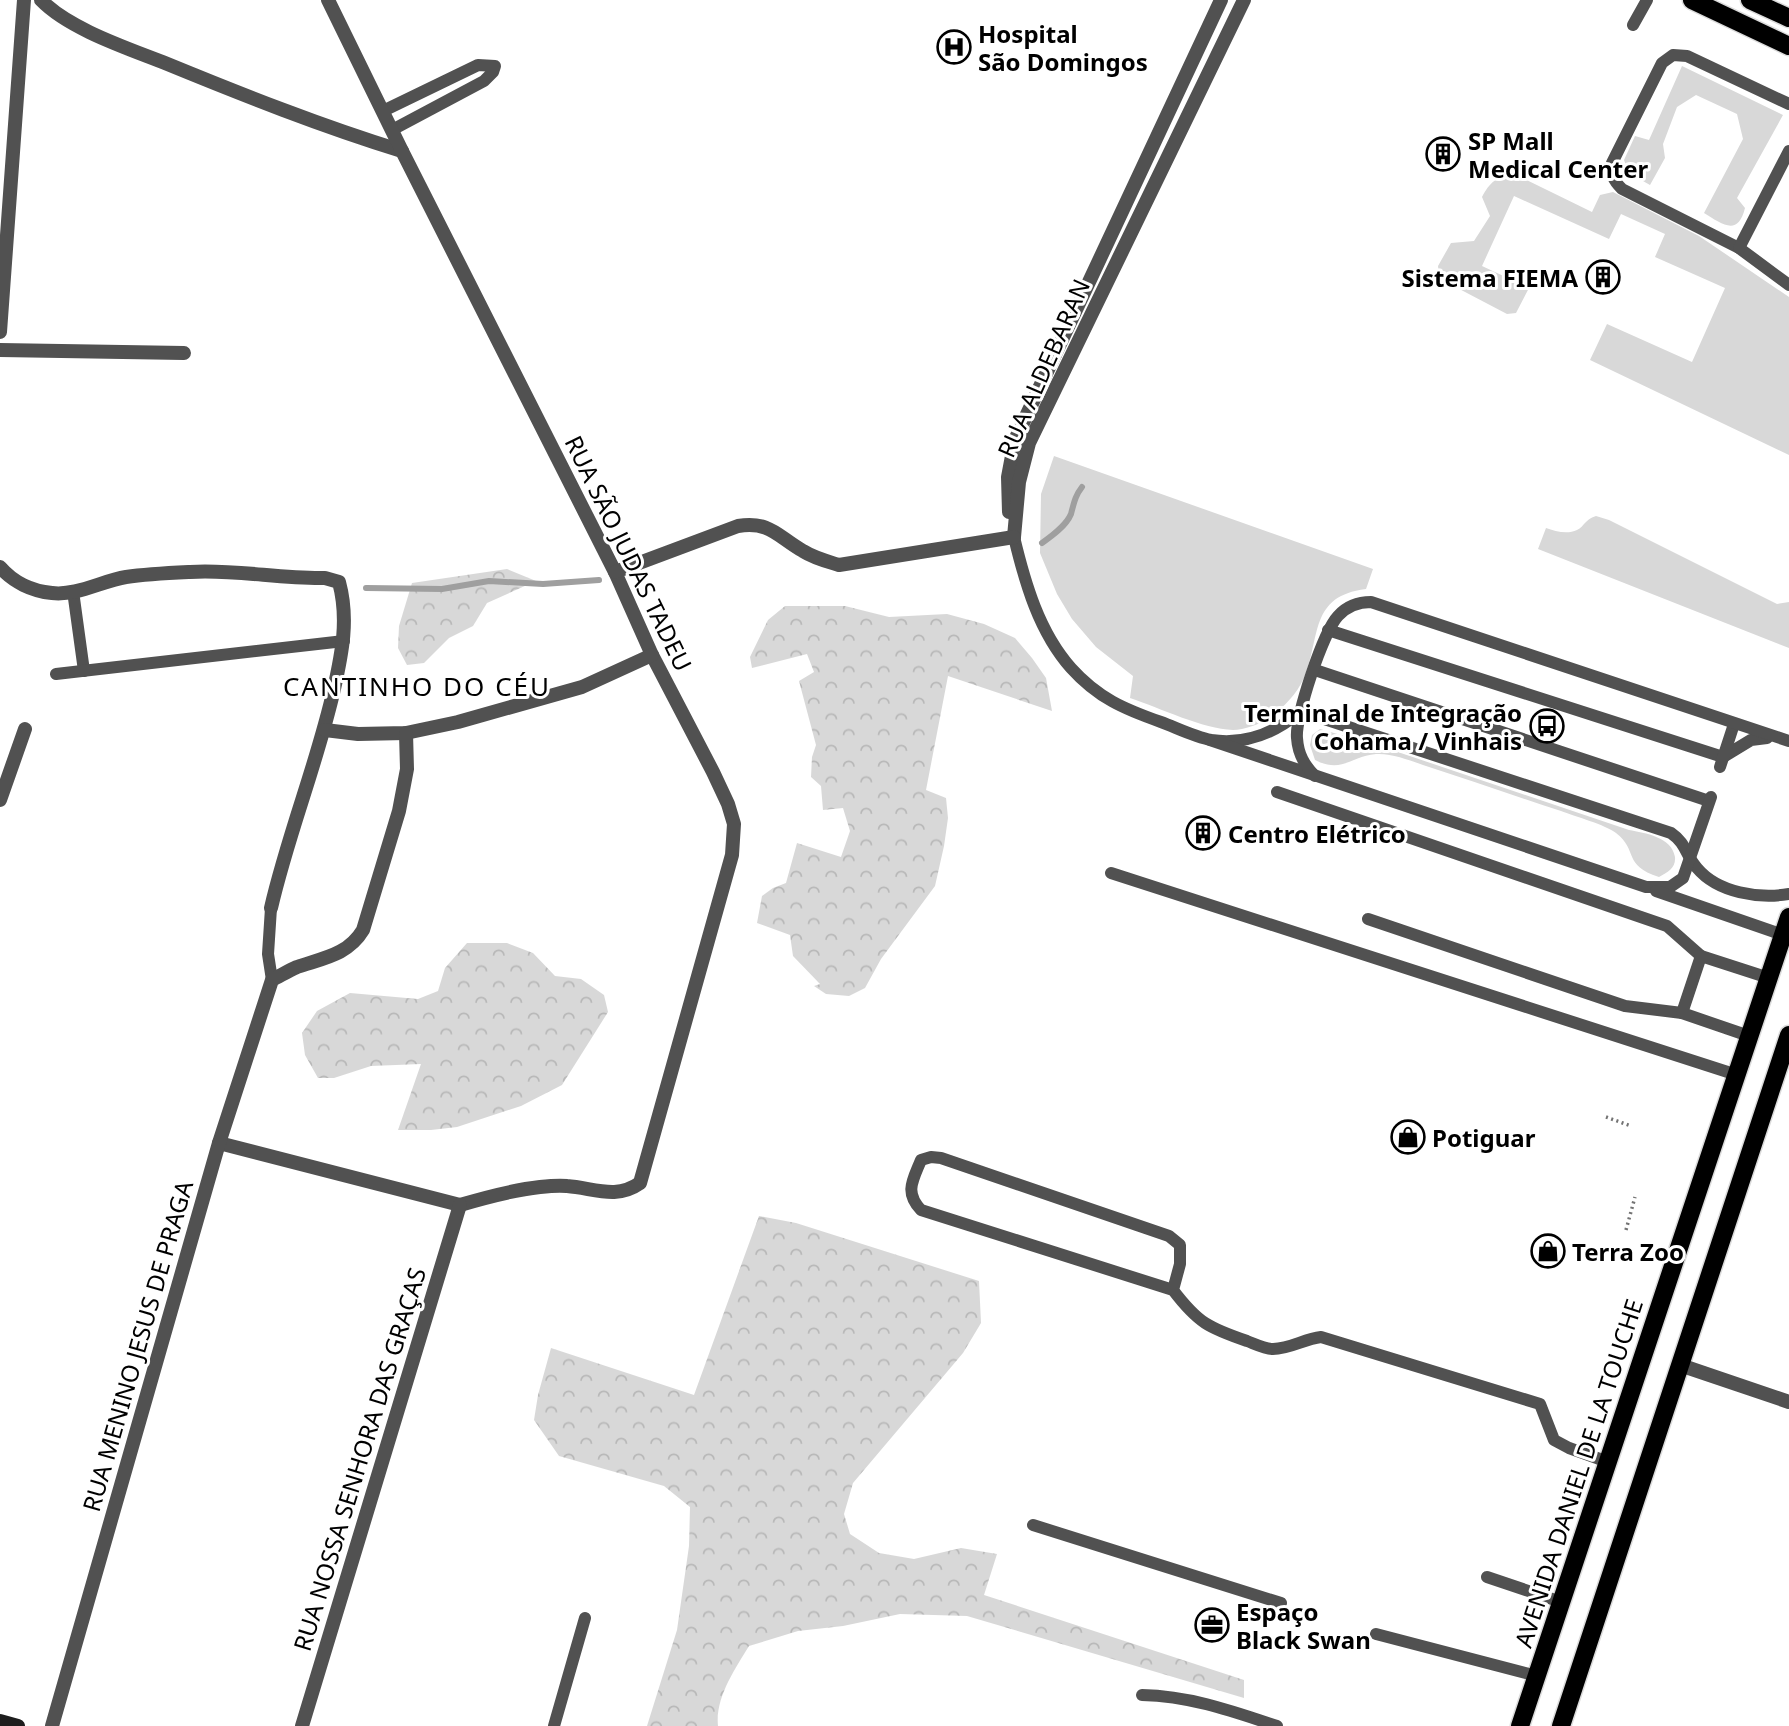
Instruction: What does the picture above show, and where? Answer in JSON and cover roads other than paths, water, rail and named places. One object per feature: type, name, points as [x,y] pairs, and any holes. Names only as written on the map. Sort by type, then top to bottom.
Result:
[{"type":"main road","points":[[1692,0],[1789,46]]},
{"type":"main road","points":[[1750,0],[1789,18]]},
{"type":"main road","name":"AVENIDA DANIEL DE LA TOUCHE","points":[[1520,1726],[1789,917]]},
{"type":"main road","points":[[1561,1726],[1789,1035]]},
{"type":"main road","points":[[0,1721],[18,1726]]},
{"type":"street","points":[[0,332],[2,260],[24,0]]},
{"type":"street","points":[[41,0],[60,16],[117,44],[339,132],[402,151]]},
{"type":"street","name":"RUA SÃO JUDAS TADEU","points":[[328,0],[615,572],[652,655],[728,804],[734,835],[732,855],[640,1183],[620,1193],[568,1186],[542,1187],[518,1190],[460,1205]]},
{"type":"street","name":"RUA ALDEBARAN","points":[[1014,537],[1007,493],[1015,440],[1221,0]]},
{"type":"street","name":"RUA ALDEBARAN","points":[[1014,537],[1018,482],[1029,443],[1244,0]]},
{"type":"street","points":[[0,350],[184,353]]},
{"type":"street","points":[[615,572],[738,526],[753,523],[767,526],[820,560],[839,565],[1014,537]]},
{"type":"street","name":"RUA MENINO JESUS DE PRAGA","points":[[0,567],[8,576],[36,590],[54,593],[125,578],[193,571],[333,579],[339,582],[342,592],[344,641],[325,730],[281,867],[271,908]]},
{"type":"street","points":[[325,730],[358,734],[406,733],[528,704],[582,687],[652,655]]},
{"type":"street","points":[[0,800],[25,729]]},
{"type":"street","points":[[272,981],[294,968],[346,950],[356,943],[363,930],[399,811],[407,769],[406,733]]},
{"type":"street","name":"RUA MENINO JESUS DE PRAGA","points":[[52,1726],[219,1143],[272,981]]},
{"type":"street","points":[[219,1143],[460,1205]]},
{"type":"street","name":"RUA NOSSA SENHORA DAS GRAÇAS","points":[[302,1726],[460,1205]]},
{"type":"street","points":[[1680,1365],[1789,1402]]},
{"type":"lane","points":[[1633,25],[1647,0]]},
{"type":"lane","points":[[1789,104],[1688,56],[1673,55],[1662,63],[1612,163],[1611,172],[1614,181],[1622,188],[1739,248],[1789,285]]},
{"type":"lane","points":[[383,111],[478,65],[495,66],[484,81],[392,130]]},
{"type":"lane","points":[[1739,248],[1789,151]]},
{"type":"lane","points":[[1014,537],[1027,589],[1070,667],[1091,687],[1119,707],[1783,935]]},
{"type":"lane","points":[[73,591],[84,671]]},
{"type":"lane","points":[[1315,776],[1299,751],[1297,728],[1300,711],[1328,630],[1347,608],[1363,602],[1371,602],[1789,741]]},
{"type":"lane","points":[[1328,630],[1722,762]]},
{"type":"lane","points":[[56,674],[344,641]]},
{"type":"lane","points":[[1315,670],[1710,799],[1685,874],[1677,883],[1665,888],[1646,887]]},
{"type":"lane","points":[[1210,740],[1241,740],[1267,733],[1287,723],[1300,711]]},
{"type":"lane","points":[[1300,711],[1671,833],[1683,842],[1696,867],[1715,882],[1757,897],[1789,894]]},
{"type":"lane","points":[[1722,762],[1734,724]]},
{"type":"lane","points":[[1722,762],[1751,740],[1771,737]]},
{"type":"lane","points":[[1277,792],[1667,926],[1701,956],[1769,978]]},
{"type":"lane","points":[[1111,873],[1737,1074]]},
{"type":"lane","name":"RUA MENINO JESUS DE PRAGA","points":[[271,908],[268,954],[272,981]]},
{"type":"lane","points":[[1368,919],[1625,1006],[1682,1013],[1749,1035]]},
{"type":"lane","points":[[1682,1013],[1701,956]]},
{"type":"lane","points":[[1172,1290],[1181,1254],[1180,1245],[1169,1236],[941,1158],[921,1160],[910,1193],[921,1209],[1172,1290],[1190,1313],[1205,1325],[1271,1350],[1321,1337],[1540,1404],[1554,1440],[1608,1462]]},
{"type":"lane","points":[[1033,1525],[1281,1603]]},
{"type":"lane","points":[[1487,1577],[1561,1602]]},
{"type":"lane","points":[[554,1726],[585,1618]]},
{"type":"lane","points":[[1376,1634],[1537,1676]]},
{"type":"lane","points":[[1142,1695],[1170,1695],[1193,1699],[1277,1726]]},
{"type":"waterway","points":[[1042,543],[1066,523],[1082,487]]},
{"type":"waterway","points":[[366,588],[442,589],[489,581],[543,584],[599,580]]},
{"type":"place","name":"Hospital São Domingos","points":[[954,47]]},
{"type":"place","name":"SP Mall Medical Center","points":[[1443,154]]},
{"type":"place","name":"Sistema FIEMA","points":[[1603,277]]},
{"type":"place","name":"Terminal de Integração Cohama / Vinhais","points":[[1547,726]]},
{"type":"place","name":"Centro Elétrico","points":[[1203,833]]},
{"type":"place","name":"Potiguar","points":[[1408,1137]]},
{"type":"place","name":"Terra Zoo","points":[[1548,1251]]},
{"type":"place","name":"Espaço Black Swan","points":[[1212,1625]]},
{"type":"district","name":"CANTINHO DO CÉU","points":[[417,686]]}]
